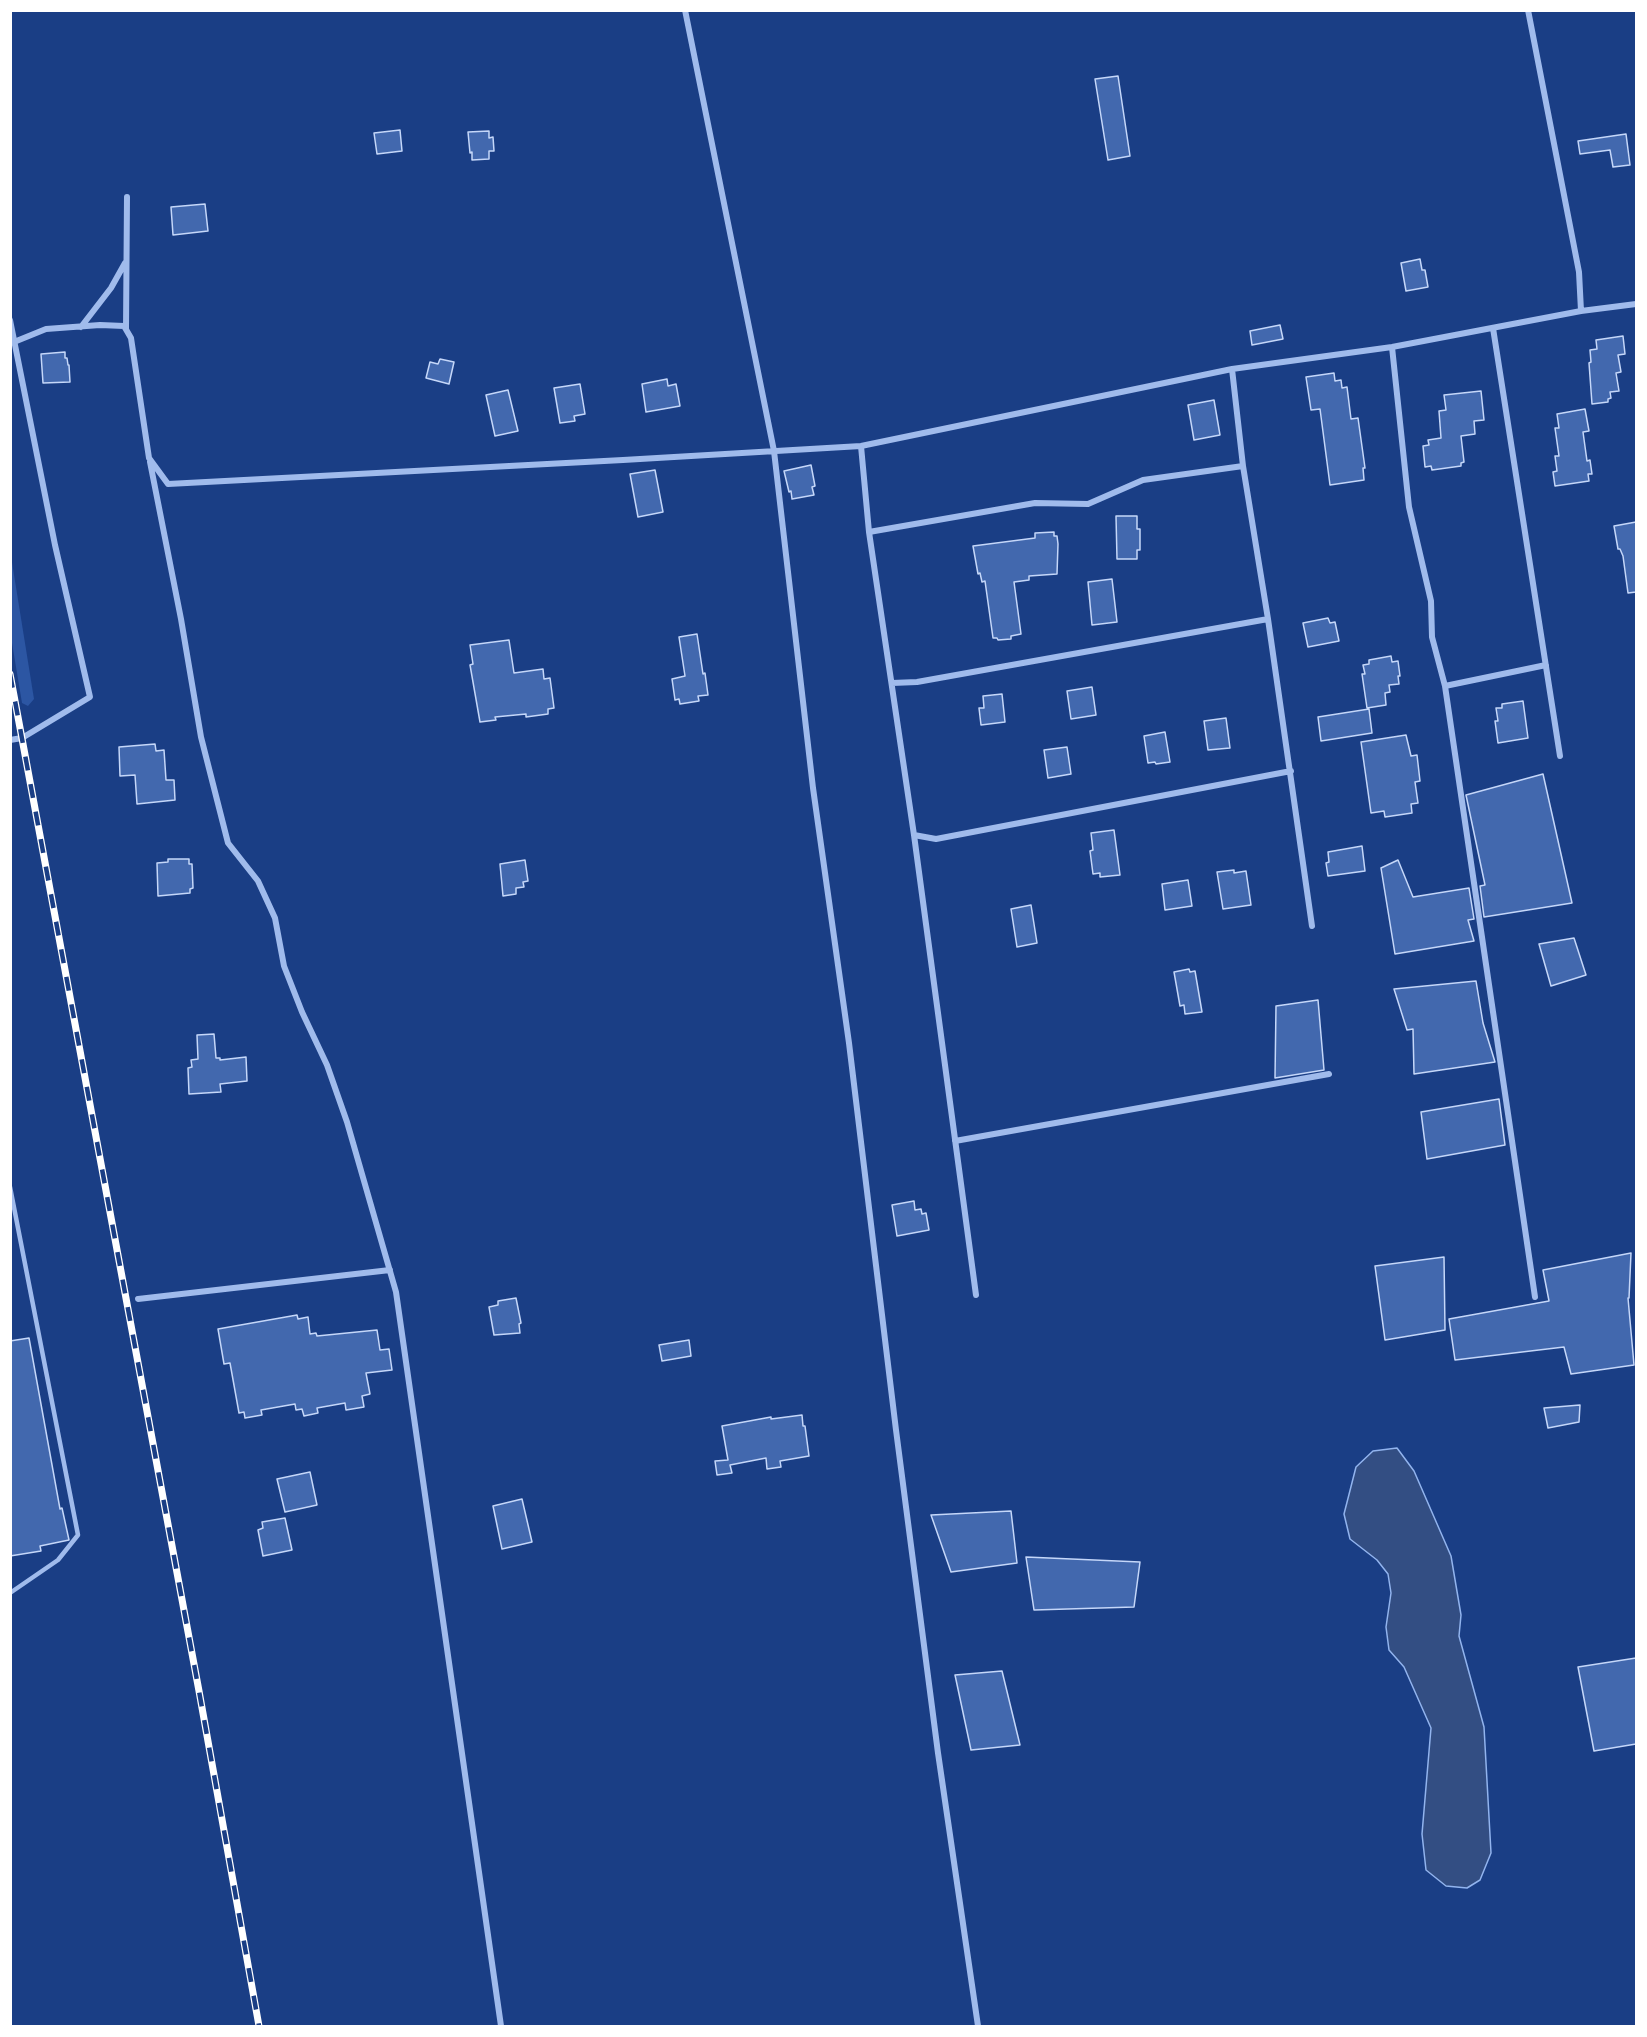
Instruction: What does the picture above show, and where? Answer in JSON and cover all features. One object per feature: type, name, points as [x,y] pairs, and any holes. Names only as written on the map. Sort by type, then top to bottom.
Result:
[{"type":"street","points":[[685,10],[774,451],[813,788],[848,1032],[896,1430],[938,1753],[978,2026]]},
{"type":"street","points":[[1528,10],[1579,273],[1581,312]]},
{"type":"street","points":[[126,330],[127,197]]},
{"type":"street","points":[[81,327],[111,288],[126,260]]},
{"type":"street","points":[[149,458],[168,484],[861,446],[1232,369],[1392,347],[1636,304]]},
{"type":"street","points":[[10,320],[55,545],[90,697],[22,738],[10,740]]},
{"type":"street","points":[[14,342],[46,329],[81,327],[124,326],[131,338],[149,458],[181,619],[201,737],[228,843],[258,881],[275,918],[284,966],[302,1012],[327,1065],[347,1122],[396,1292],[501,2026]]},
{"type":"street","points":[[1493,328],[1560,756]]},
{"type":"street","points":[[1392,347],[1408,507],[1431,601],[1432,637],[1445,686],[1534,1297]]},
{"type":"street","points":[[1232,369],[1243,466],[1291,771],[1312,926]]},
{"type":"street","points":[[861,446],[869,532],[914,835],[976,1294]]},
{"type":"street","points":[[869,532],[1035,503],[1088,504],[1143,480],[1243,466]]},
{"type":"street","points":[[892,683],[916,682],[1268,619]]},
{"type":"street","points":[[1445,686],[1546,665]]},
{"type":"street","points":[[914,835],[936,839],[1291,771]]},
{"type":"street","points":[[956,1141],[1329,1074]]},
{"type":"street","points":[[138,1299],[390,1270]]},
{"type":"lane","points":[[10,1186],[78,1535],[58,1560],[10,1593]]},
{"type":"shaded area","points":[[10,550],[34,699],[28,706],[22,703],[11,637]]},
{"type":"shaded area","points":[[1397,1448],[1414,1471],[1451,1556],[1461,1615],[1459,1636],[1484,1727],[1491,1853],[1480,1880],[1467,1888],[1446,1886],[1426,1870],[1422,1834],[1431,1728],[1404,1667],[1389,1650],[1386,1627],[1391,1593],[1388,1574],[1377,1560],[1350,1539],[1344,1514],[1356,1467],[1373,1451]]},
{"type":"building","points":[[1118,76],[1130,156],[1108,160],[1095,79]]},
{"type":"building","points":[[400,130],[402,151],[377,154],[374,133]]},
{"type":"building","points":[[489,131],[489,138],[493,137],[494,151],[489,151],[489,159],[472,160],[468,132]]},
{"type":"building","points":[[1626,134],[1630,165],[1613,167],[1610,150],[1580,154],[1578,141]]},
{"type":"building","points":[[205,204],[208,231],[173,235],[171,207]]},
{"type":"building","points":[[1420,259],[1428,287],[1406,291],[1401,263]]},
{"type":"building","points":[[1280,325],[1283,339],[1252,345],[1250,331]]},
{"type":"building","points":[[1623,336],[1625,354],[1618,355],[1621,372],[1616,373],[1619,391],[1610,392],[1611,398],[1608,402],[1592,404],[1590,350],[1597,349],[1596,340]]},
{"type":"building","points":[[65,352],[69,365],[70,382],[43,383],[41,354]]},
{"type":"building","points":[[440,359],[454,362],[449,384],[426,378],[430,362],[438,364]]},
{"type":"building","points":[[1334,373],[1335,381],[1341,380],[1342,388],[1347,387],[1351,419],[1358,418],[1365,468],[1363,468],[1364,480],[1330,485],[1320,409],[1311,410],[1306,377]]},
{"type":"building","points":[[667,379],[668,386],[676,384],[680,406],[646,412],[642,384]]},
{"type":"building","points":[[580,384],[585,414],[574,416],[575,421],[560,423],[554,388]]},
{"type":"building","points":[[508,390],[518,431],[495,436],[486,395]]},
{"type":"building","points":[[1481,391],[1484,420],[1474,421],[1475,434],[1461,436],[1464,462],[1461,466],[1432,470],[1431,466],[1425,467],[1423,446],[1429,445],[1428,440],[1441,438],[1439,411],[1446,410],[1444,395]]},
{"type":"building","points":[[1214,400],[1220,435],[1194,440],[1188,405]]},
{"type":"building","points":[[1585,409],[1589,431],[1583,432],[1587,461],[1590,460],[1592,474],[1588,474],[1589,481],[1555,486],[1553,472],[1557,471],[1555,456],[1559,456],[1555,428],[1559,428],[1557,414]]},
{"type":"building","points":[[811,465],[815,486],[812,487],[814,495],[792,499],[784,471]]},
{"type":"building","points":[[655,470],[663,512],[638,517],[630,474]]},
{"type":"building","points":[[1116,516],[1137,516],[1137,529],[1140,529],[1140,550],[1137,550],[1137,559],[1117,559]]},
{"type":"building","points":[[1636,522],[1636,592],[1628,593],[1623,556],[1618,549],[1614,526]]},
{"type":"building","points":[[1054,532],[1058,544],[1057,574],[1029,576],[1029,580],[1014,582],[1021,634],[1011,636],[1011,639],[993,638],[985,581],[982,582],[980,573],[978,574],[973,546],[1035,538],[1035,533]]},
{"type":"building","points":[[1112,579],[1117,622],[1092,625],[1088,582]]},
{"type":"building","points":[[1328,618],[1330,623],[1335,622],[1339,641],[1308,647],[1303,623]]},
{"type":"building","points":[[697,634],[708,695],[698,696],[699,701],[680,704],[679,699],[675,700],[672,679],[685,676],[679,637]]},
{"type":"building","points":[[509,640],[514,673],[543,669],[544,679],[550,678],[554,708],[548,709],[548,714],[495,717],[496,720],[480,722],[470,665],[473,664],[470,645]]},
{"type":"building","points":[[1391,656],[1392,662],[1398,661],[1399,684],[1389,685],[1390,692],[1385,693],[1386,705],[1367,708],[1362,674],[1365,674],[1363,665],[1369,664],[1369,660]]},
{"type":"building","points":[[1092,687],[1096,715],[1071,719],[1067,691]]},
{"type":"building","points":[[1002,694],[1005,722],[981,725],[979,708],[984,708],[983,696]]},
{"type":"building","points":[[1523,701],[1528,738],[1498,743],[1496,708],[1502,708],[1502,704]]},
{"type":"building","points":[[1369,709],[1372,733],[1321,741],[1318,717]]},
{"type":"building","points":[[1226,718],[1230,748],[1208,750],[1204,721]]},
{"type":"building","points":[[1165,732],[1170,762],[1148,763],[1144,736]]},
{"type":"building","points":[[1406,735],[1411,756],[1417,755],[1420,781],[1415,782],[1418,803],[1411,804],[1412,813],[1385,817],[1384,811],[1371,813],[1361,742]]},
{"type":"building","points":[[155,744],[156,751],[164,750],[166,780],[174,780],[175,800],[137,804],[135,775],[120,776],[119,747]]},
{"type":"building","points":[[1067,747],[1071,774],[1048,778],[1044,750]]},
{"type":"building","points":[[1543,774],[1572,903],[1484,917],[1480,886],[1485,885],[1466,795]]},
{"type":"building","points":[[1114,830],[1120,875],[1100,877],[1100,873],[1093,874],[1090,851],[1093,850],[1091,833]]},
{"type":"building","points":[[1362,846],[1365,871],[1328,876],[1326,863],[1329,862],[1328,852]]},
{"type":"building","points":[[168,859],[189,859],[189,864],[192,864],[193,888],[190,889],[190,893],[158,896],[157,863],[168,862]]},
{"type":"building","points":[[525,860],[528,881],[523,882],[524,887],[516,888],[516,894],[503,896],[500,864]]},
{"type":"building","points":[[1398,860],[1413,897],[1469,888],[1474,919],[1468,920],[1474,941],[1395,954],[1381,868]]},
{"type":"building","points":[[1234,870],[1234,873],[1246,871],[1251,905],[1223,909],[1217,872]]},
{"type":"building","points":[[1188,880],[1192,906],[1165,910],[1162,884]]},
{"type":"building","points":[[1031,905],[1037,943],[1017,947],[1011,909]]},
{"type":"building","points":[[1574,938],[1586,975],[1551,986],[1539,944]]},
{"type":"building","points":[[1189,969],[1190,972],[1195,971],[1202,1012],[1185,1014],[1184,1005],[1180,1006],[1174,972]]},
{"type":"building","points":[[1476,981],[1483,1023],[1495,1062],[1414,1074],[1413,1029],[1407,1030],[1394,989]]},
{"type":"building","points":[[1318,1000],[1324,1070],[1275,1078],[1276,1006]]},
{"type":"building","points":[[214,1034],[216,1058],[220,1060],[246,1057],[247,1081],[220,1084],[221,1092],[189,1094],[188,1068],[192,1067],[191,1060],[198,1059],[197,1035]]},
{"type":"building","points":[[1499,1099],[1505,1145],[1427,1159],[1421,1112]]},
{"type":"building","points":[[914,1201],[915,1210],[921,1209],[922,1214],[926,1213],[929,1230],[897,1236],[892,1205]]},
{"type":"building","points":[[1631,1253],[1628,1298],[1634,1365],[1571,1374],[1564,1347],[1455,1360],[1449,1319],[1549,1301],[1543,1270]]},
{"type":"building","points":[[1444,1257],[1445,1330],[1385,1340],[1375,1266]]},
{"type":"building","points":[[516,1298],[521,1323],[519,1324],[520,1333],[494,1335],[489,1307],[498,1305],[498,1301]]},
{"type":"building","points":[[297,1315],[298,1319],[308,1317],[310,1334],[316,1333],[317,1336],[377,1330],[380,1350],[389,1349],[392,1370],[366,1373],[370,1394],[362,1396],[364,1407],[346,1410],[345,1403],[317,1408],[318,1413],[304,1416],[302,1409],[296,1410],[295,1404],[261,1410],[262,1415],[245,1418],[244,1412],[239,1413],[230,1363],[224,1364],[218,1329]]},
{"type":"building","points":[[29,1338],[60,1509],[62,1508],[69,1540],[40,1546],[41,1551],[10,1556],[10,1341]]},
{"type":"building","points":[[689,1340],[691,1356],[662,1361],[659,1345]]},
{"type":"building","points":[[1580,1405],[1579,1422],[1548,1428],[1544,1408]]},
{"type":"building","points":[[802,1415],[809,1456],[780,1461],[781,1467],[767,1469],[766,1458],[730,1465],[732,1473],[717,1475],[715,1461],[728,1460],[722,1426],[771,1417],[771,1419]]},
{"type":"building","points":[[310,1472],[317,1505],[285,1512],[277,1479]]},
{"type":"building","points":[[522,1499],[532,1542],[502,1549],[493,1506]]},
{"type":"building","points":[[1011,1511],[1017,1563],[951,1572],[931,1515]]},
{"type":"building","points":[[285,1518],[292,1550],[263,1556],[258,1530],[263,1528],[262,1522]]},
{"type":"building","points":[[1026,1557],[1140,1562],[1134,1607],[1034,1610]]},
{"type":"building","points":[[1636,1658],[1636,1744],[1594,1751],[1578,1667]]},
{"type":"building","points":[[1002,1671],[1020,1745],[971,1750],[955,1675]]},
{"type":"railway","points":[[10,674],[259,2026]]}]
